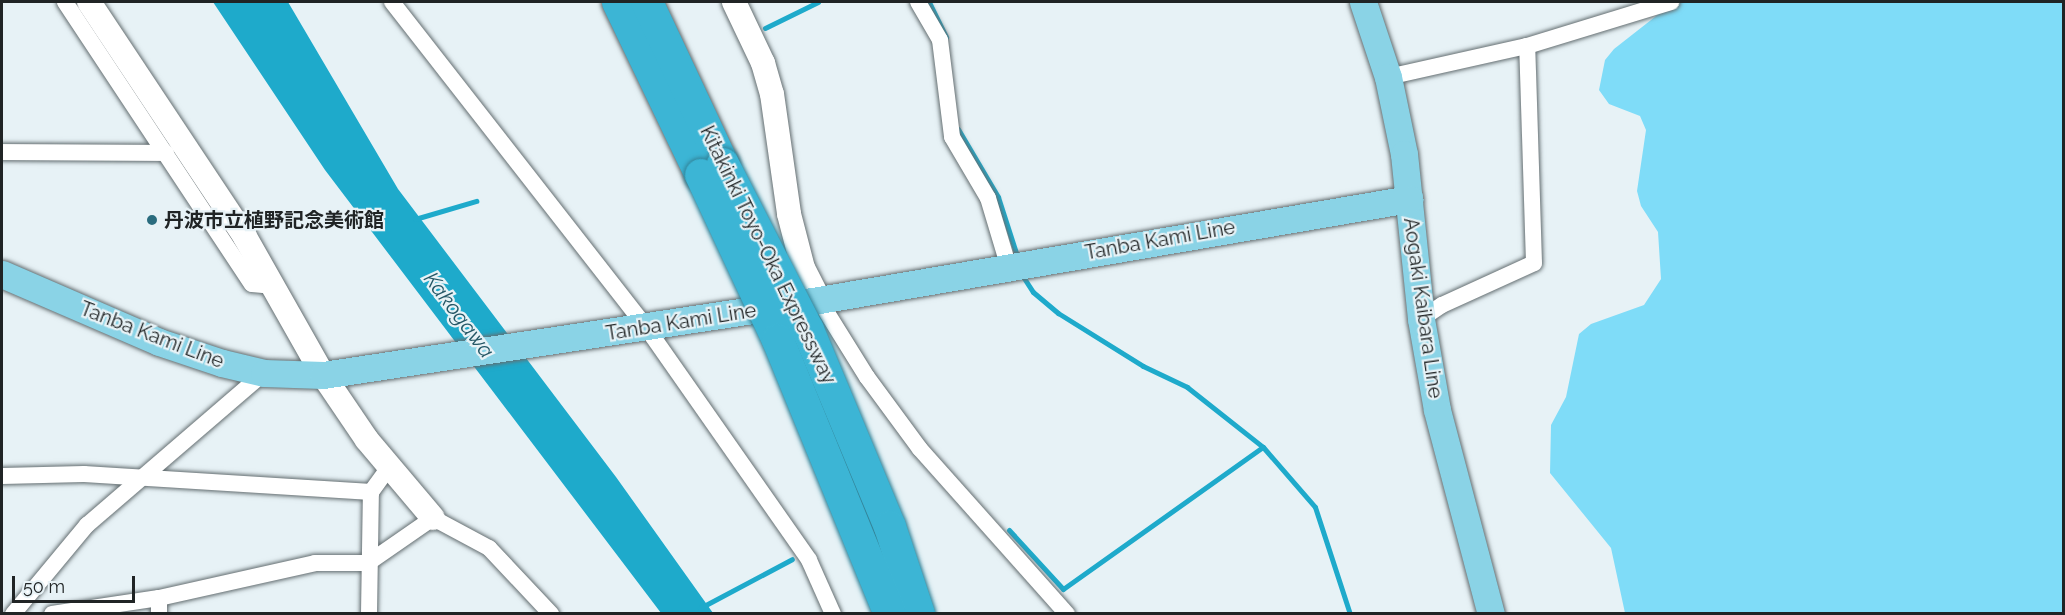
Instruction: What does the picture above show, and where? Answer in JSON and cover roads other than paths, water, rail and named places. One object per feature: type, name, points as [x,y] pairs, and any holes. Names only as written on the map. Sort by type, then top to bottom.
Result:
[{"type":"highway","name":"Kitakinki Toyo-Oka Expressway","points":[[618,2],[712,170],[808,330],[890,527],[919,614]]},
{"type":"highway","name":"Kitakinki Toyo-Oka Expressway","points":[[647,2],[778,340],[890,614]]},
{"type":"main road","name":"Aogaki Kaibara Line","points":[[1363,2],[1388,77],[1409,199],[1421,319],[1437,410],[1491,614]]},
{"type":"main road","name":"Tanba Kami Line","points":[[2,274],[159,342],[264,373],[323,375],[360,372],[819,300],[1409,199]]},
{"type":"street","points":[[65,2],[252,284],[274,286]]},
{"type":"street","points":[[89,2],[274,286],[323,375],[390,466],[433,518],[489,548],[551,614]]},
{"type":"street","points":[[392,2],[809,560],[833,614]]},
{"type":"street","points":[[734,2],[763,63],[772,94],[789,214],[802,267],[819,300],[867,377],[920,449],[1066,614]]},
{"type":"street","points":[[918,2],[940,40],[952,137],[988,198],[1009,267]]},
{"type":"street","points":[[1388,77],[1527,46],[1671,2]]},
{"type":"street","points":[[1421,319],[1442,305],[1534,263],[1527,46]]},
{"type":"street","points":[[2,152],[166,153]]},
{"type":"street","points":[[13,614],[87,525],[264,373]]},
{"type":"street","points":[[369,614],[368,563],[371,492],[390,466]]},
{"type":"street","points":[[2,476],[141,477],[241,487],[371,492]]},
{"type":"street","points":[[52,614],[159,606],[315,563],[368,563],[433,518]]},
{"type":"water","name":"Kakogawa","points":[[213,2],[288,2],[398,189],[616,477],[713,613],[661,613],[325,170]]},
{"type":"waterway","points":[[765,28],[818,2]]},
{"type":"waterway","points":[[929,2],[946,37]]},
{"type":"waterway","points":[[958,129],[998,197],[1017,256]]},
{"type":"waterway","points":[[415,219],[476,201]]},
{"type":"waterway","points":[[1022,275],[1033,292],[1058,313],[1143,366],[1187,387],[1263,447],[1315,507],[1350,614]]},
{"type":"waterway","points":[[1009,530],[1063,589],[1263,447]]},
{"type":"waterway","points":[[700,608],[792,559]]},
{"type":"place","name":"丹波市立植野記念美術館","points":[[152,220]]}]
